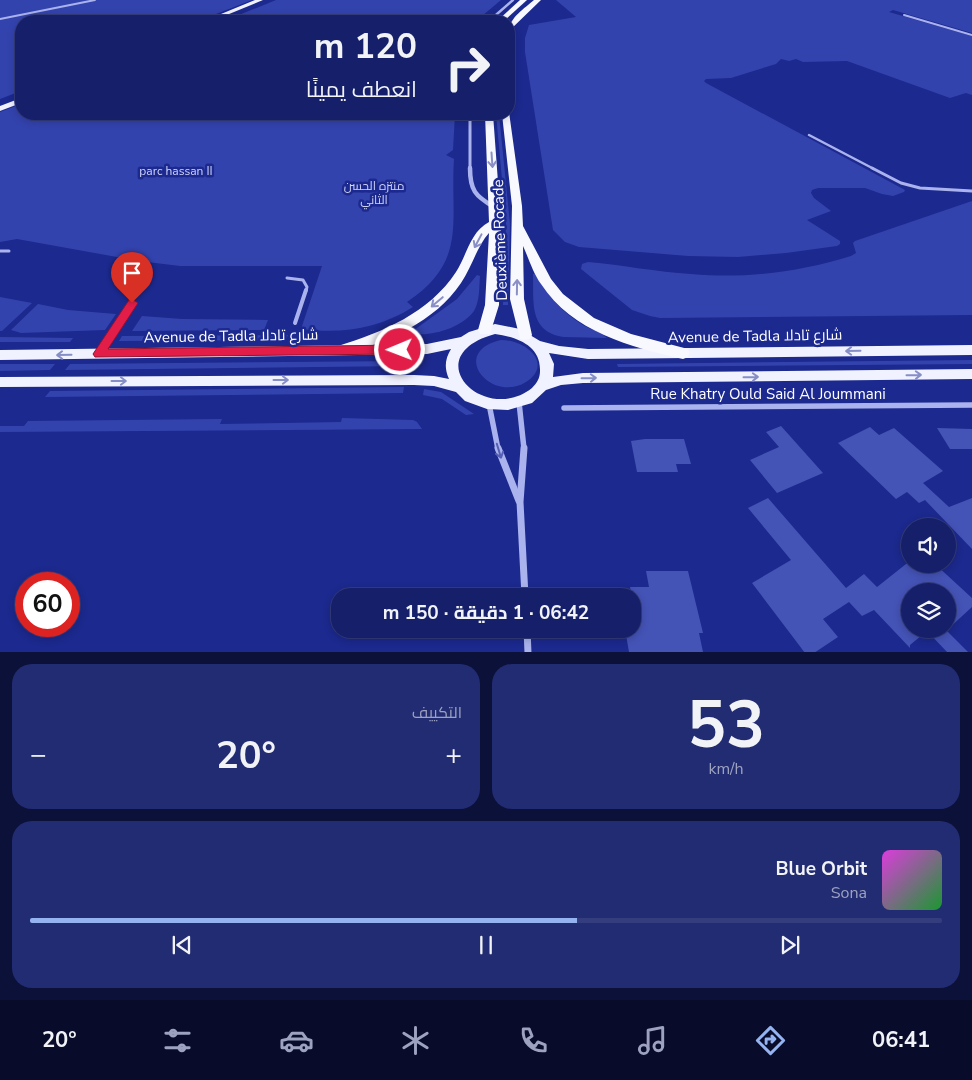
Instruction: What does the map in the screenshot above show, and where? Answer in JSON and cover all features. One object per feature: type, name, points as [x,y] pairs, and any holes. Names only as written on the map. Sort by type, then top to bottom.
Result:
[{"type":"highway","points":[[507,15],[524,0]]},
{"type":"highway","points":[[515,22],[522,13],[538,0]]},
{"type":"highway","name":"Deuxième Rocade","points":[[485,330],[492,306],[495,223],[489,120]]},
{"type":"highway","name":"Deuxième Rocade","points":[[507,120],[517,206],[517,299],[525,335]]},
{"type":"highway","points":[[343,350],[360,346],[394,330],[434,305],[452,286],[467,264],[480,234],[487,227],[495,223]]},
{"type":"highway","points":[[518,227],[528,243],[546,282],[563,303],[609,331],[658,348],[684,353]]},
{"type":"main road","points":[[222,15],[260,0]]},
{"type":"main road","points":[[231,15],[269,0]]},
{"type":"main road","points":[[0,104],[15,98]]},
{"type":"main road","points":[[0,109],[15,103]]},
{"type":"main road","points":[[506,329],[525,335],[539,346],[546,359],[547,366],[547,373],[541,386],[528,398],[509,404],[489,404],[467,395],[458,387],[452,376],[450,364],[454,352],[462,342],[475,333],[485,330],[506,329]]},
{"type":"main road","name":"Avenue de Tadla شارع تادلا","points":[[0,355],[427,349],[462,342]]},
{"type":"main road","name":"Avenue de Tadla شارع تادلا","points":[[539,346],[578,353],[972,350]]},
{"type":"main road","points":[[541,386],[561,380],[582,378],[972,374]]},
{"type":"main road","points":[[0,382],[414,380],[434,381],[458,387]]},
{"type":"street","points":[[495,15],[513,0]]},
{"type":"street","points":[[470,120],[470,184],[480,199],[495,207]]},
{"type":"street","points":[[519,402],[524,448],[520,502],[525,588]]},
{"type":"street","points":[[489,404],[498,449],[520,502]]},
{"type":"street","name":"Rue Khatry Ould Said Al Joummani","points":[[564,408],[972,404]]},
{"type":"street","points":[[527,638],[528,652]]},
{"type":"lane","points":[[20,15],[95,0]]},
{"type":"lane","points":[[904,15],[972,35]]},
{"type":"lane","points":[[0,19],[15,16]]},
{"type":"lane","points":[[809,135],[902,184],[920,188],[972,191]]},
{"type":"lane","points":[[0,252],[9,251]]},
{"type":"lane","points":[[286,278],[299,279],[306,283],[307,287],[295,323]]},
{"type":"lane","points":[[99,354],[132,303]]},
{"type":"green space","points":[[0,0],[252,0],[213,15],[15,15],[15,93],[0,99]]},
{"type":"green space","points":[[276,0],[501,0],[483,15],[239,15]]},
{"type":"green space","points":[[556,0],[972,0],[972,33],[893,10],[889,12],[972,36],[972,95],[966,93],[950,98],[847,61],[803,62],[796,59],[789,61],[781,59],[776,64],[731,78],[706,79],[704,81],[706,83],[905,190],[904,192],[893,196],[865,188],[818,188],[812,190],[811,193],[814,198],[831,211],[807,220],[840,241],[840,244],[837,246],[738,257],[688,256],[579,247],[565,242],[553,230],[525,52],[525,38],[529,25],[576,17]]},
{"type":"green space","name":"منتزه الحسن الثاني","points":[[15,106],[15,120],[455,120],[453,150],[446,155],[454,159],[452,239],[448,256],[440,271],[426,287],[407,302],[413,307],[373,325],[331,331],[301,329],[322,266],[180,266],[139,261],[17,239],[0,242],[0,112]]},
{"type":"green space","points":[[497,120],[500,120],[510,224],[508,305],[503,305],[506,223]]},
{"type":"green space","points":[[972,201],[972,315],[660,318],[632,310],[581,269],[582,264],[588,262],[665,272],[732,276],[792,270],[851,256],[856,253],[853,243],[855,241]]},
{"type":"green space","points":[[533,274],[535,274],[556,303],[568,315],[607,338],[564,337],[552,334],[544,329],[535,314]]},
{"type":"green space","points":[[477,275],[480,276],[478,298],[476,307],[469,317],[453,327],[435,333],[410,333],[457,299]]},
{"type":"green space","points":[[0,297],[32,303],[2,331],[0,331]]},
{"type":"green space","points":[[38,304],[68,310],[116,314],[105,330],[21,333],[11,330]]},
{"type":"green space","points":[[142,316],[182,319],[268,320],[264,330],[132,331]]},
{"type":"green space","points":[[288,335],[286,340],[119,341],[122,336]]},
{"type":"green space","points":[[0,337],[73,338],[70,342],[0,342]]},
{"type":"green space","points":[[501,340],[519,344],[533,354],[537,361],[537,368],[534,375],[526,382],[513,387],[500,386],[489,382],[480,374],[476,364],[478,355],[485,346]]},
{"type":"green space","points":[[972,360],[972,364],[618,367],[617,364]]},
{"type":"green space","points":[[407,361],[406,366],[65,370],[70,364]]},
{"type":"green space","points":[[0,364],[55,364],[50,370],[0,371]]},
{"type":"green space","points":[[404,387],[403,393],[45,397],[50,391]]},
{"type":"green space","points":[[424,389],[441,392],[474,414],[466,415],[442,399],[423,395]]},
{"type":"green space","points":[[342,418],[413,420],[422,429],[0,432],[0,426],[24,426],[28,421],[222,419],[220,424],[341,422]]},
{"type":"building","points":[[781,426],[823,473],[777,493],[750,460],[779,447],[766,432]]},
{"type":"building","points":[[870,427],[879,435],[894,428],[943,471],[923,483],[949,507],[972,498],[972,549],[956,532],[956,518],[942,518],[925,500],[919,503],[907,492],[896,499],[838,443]]},
{"type":"building","points":[[937,428],[972,429],[972,449],[950,449]]},
{"type":"building","points":[[684,439],[691,464],[676,464],[678,472],[637,472],[631,441]]},
{"type":"building","points":[[768,498],[846,588],[864,574],[877,587],[901,568],[901,573],[945,573],[956,583],[901,583],[901,638],[918,638],[910,645],[910,648],[874,610],[862,616],[849,602],[823,619],[838,637],[816,652],[804,652],[752,583],[791,560],[748,508]]},
{"type":"building","points":[[646,571],[688,571],[703,633],[699,633],[703,652],[629,652],[627,638],[641,638],[641,588],[630,587],[649,587]]},
{"type":"building","points":[[956,583],[972,598],[972,607],[956,622]]},
{"type":"building","points":[[934,638],[954,638],[968,652],[947,652]]},
{"type":"route","points":[[132,303],[99,354],[400,350]]},
{"type":"park label","name":"parc hassan II","points":[[176,171]]}]
